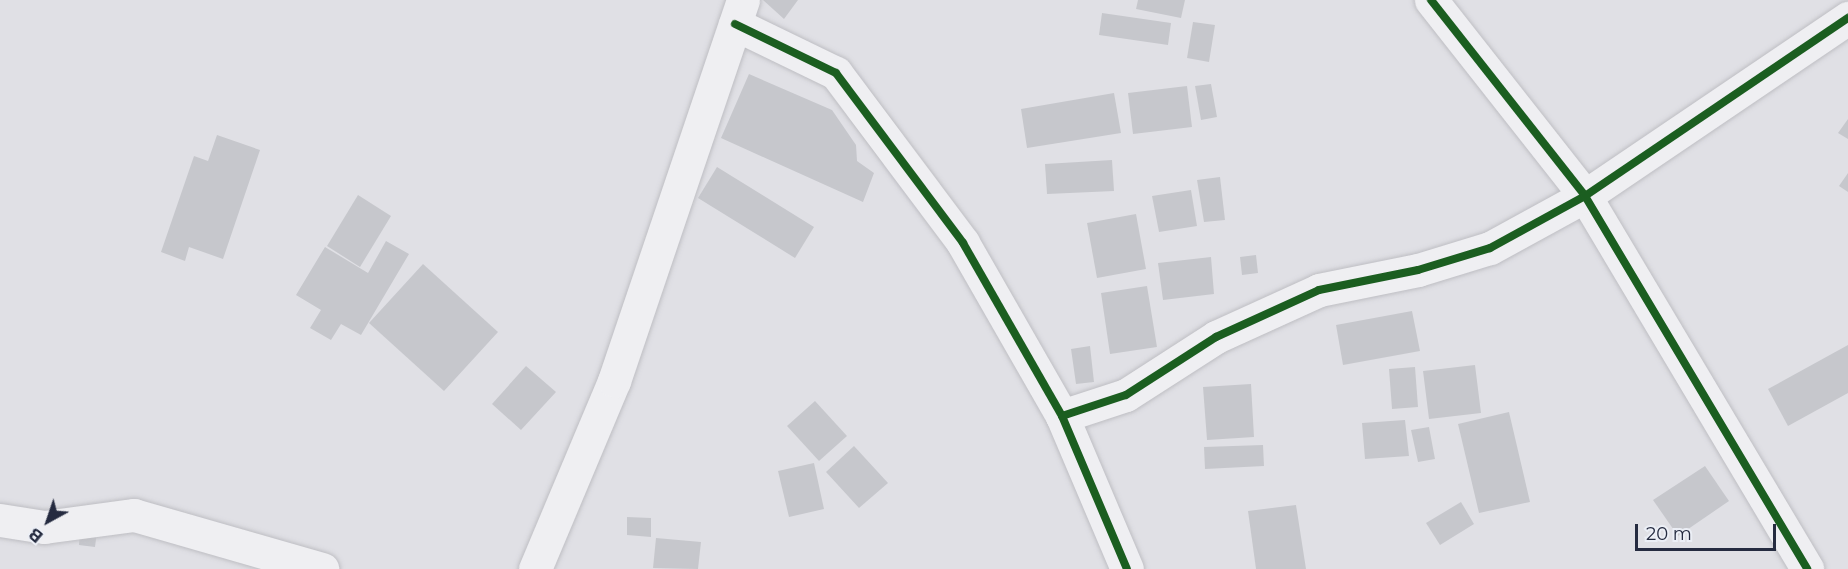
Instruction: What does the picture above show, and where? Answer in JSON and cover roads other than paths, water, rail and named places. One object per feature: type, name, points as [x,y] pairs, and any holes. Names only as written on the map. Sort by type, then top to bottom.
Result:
[{"type":"street","points":[[1431,0],[1584,196],[1807,569]]},
{"type":"street","points":[[535,569],[614,381],[735,8],[836,73],[963,243],[1062,416],[1127,569]]},
{"type":"street","points":[[1062,416],[1126,395],[1216,337],[1319,290],[1418,270],[1490,248],[1584,196],[1848,18]]},
{"type":"street","points":[[0,520],[44,526],[134,515],[322,569]]}]
